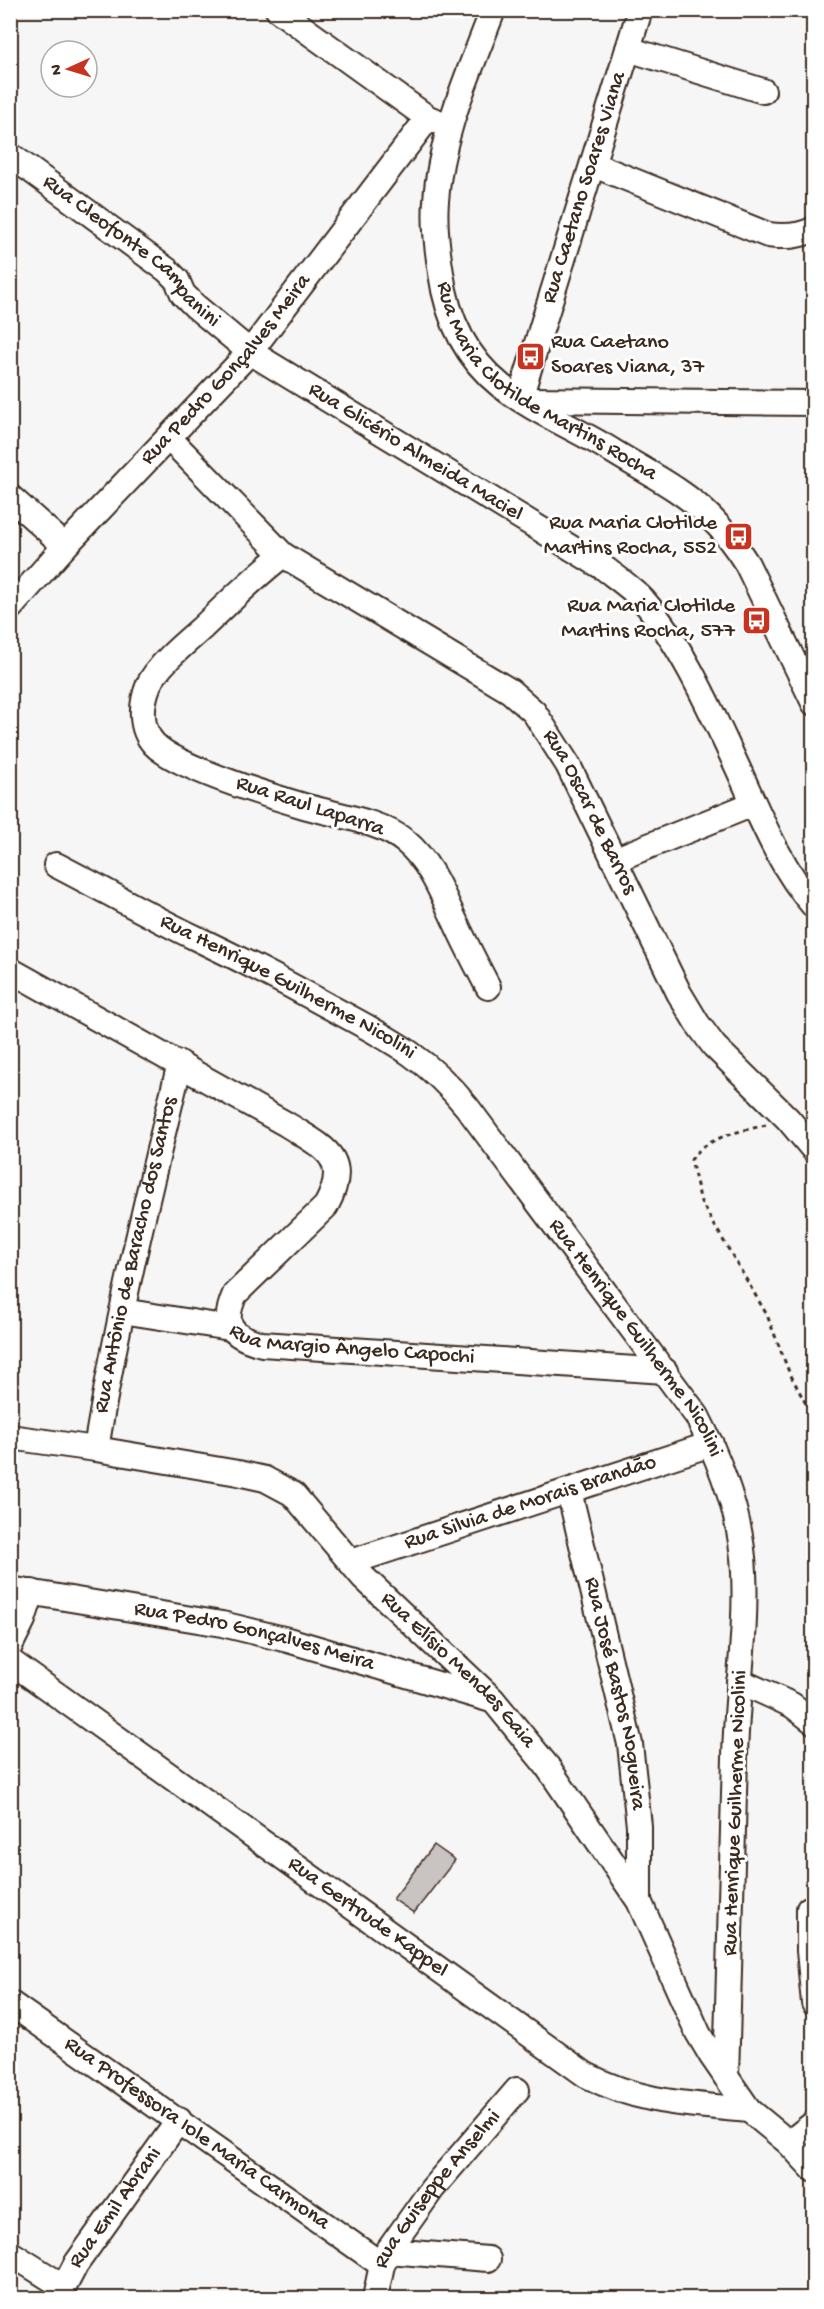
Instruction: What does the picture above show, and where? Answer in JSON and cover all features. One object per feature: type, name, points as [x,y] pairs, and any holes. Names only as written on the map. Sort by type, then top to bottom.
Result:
[{"type":"street","points":[[278,10],[439,122]]},
{"type":"street","name":"Rua Maria Clotilde Martins Rocha","points":[[493,10],[439,122],[441,163],[436,199],[435,236],[443,291],[456,332],[472,357],[500,385],[669,486],[710,517],[734,543],[747,564],[813,703]]},
{"type":"street","name":"Rua Caetano Soares Viana","points":[[522,399],[558,272],[594,165],[640,10]]},
{"type":"street","points":[[628,49],[762,91]]},
{"type":"street","name":"Rua Pedro Gonçalves Meira","points":[[10,609],[65,546],[250,352],[439,122]]},
{"type":"street","name":"Rua Cleofonte Campanini","points":[[10,155],[167,270],[177,280],[183,294],[195,306],[250,352]]},
{"type":"street","points":[[594,165],[768,235],[785,237],[806,233],[813,229]]},
{"type":"street","name":"Rua Glicério Almeida Maciel","points":[[250,352],[604,568],[641,598],[661,624],[698,687],[753,804],[800,890],[813,906]]},
{"type":"street","points":[[522,399],[813,403]]},
{"type":"street","name":"Rua Oscar de Barros","points":[[169,438],[283,555],[510,691],[534,712],[568,765],[679,993],[697,1023],[714,1046],[788,1119],[813,1150]]},
{"type":"street","points":[[10,497],[65,546]]},
{"type":"street","name":"Rua Raul Laparra","points":[[283,555],[174,653],[150,682],[143,702],[146,734],[154,744],[170,756],[201,770],[300,805],[381,828],[405,841],[420,856],[435,879],[488,987]]},
{"type":"street","points":[[614,860],[753,804]]},
{"type":"street","name":"Rua Henrique Guilherme Nicolini","points":[[56,865],[195,938],[288,983],[399,1045],[426,1064],[449,1085],[467,1107],[697,1416],[711,1444],[730,1498],[744,1571],[735,1738],[733,1904],[726,2077]]},
{"type":"street","name":"Rua Margio Ângelo Capochi","points":[[10,970],[317,1143],[331,1156],[337,1166],[338,1177],[326,1206],[235,1294],[229,1308],[230,1328],[239,1336],[262,1344],[665,1371]]},
{"type":"street","name":"Rua Antônio de Baracho dos Santos","points":[[96,1449],[109,1370],[180,1064]]},
{"type":"street","points":[[122,1311],[230,1328]]},
{"type":"street","name":"Rua Elísio Mendes Gaia","points":[[10,1437],[238,1473],[273,1482],[293,1494],[351,1562],[408,1621],[493,1700],[548,1766],[639,1900],[698,2033],[726,2077],[749,2110],[789,2143],[813,2170]]},
{"type":"street","name":"Rua Silvia de Morais Brandão","points":[[351,1562],[711,1444]]},
{"type":"street","name":"Rua José Bastos Nogueira","points":[[568,1491],[630,1744],[639,1826],[639,1900]]},
{"type":"street","points":[[10,1646],[23,1620],[21,1591]]},
{"type":"street","name":"Rua Pedro Gonçalves Meira","points":[[21,1591],[222,1623],[353,1658],[493,1700]]},
{"type":"street","name":"Rua Gertrude Kappel","points":[[10,1661],[586,2075],[631,2095],[661,2101],[749,2110]]},
{"type":"street","points":[[739,1681],[792,1705],[813,1722]]},
{"type":"street","points":[[809,1909],[813,2003]]},
{"type":"street","name":"Rua Professora Iole Maria Carmona","points":[[10,2003],[385,2258]]},
{"type":"street","name":"Rua Guiseppe Anselmi","points":[[375,2298],[385,2258],[432,2189],[517,2090]]},
{"type":"street","name":"Rua Emil Abrani","points":[[62,2293],[76,2264],[179,2120]]},
{"type":"street","points":[[789,2143],[813,2123]]},
{"type":"street","points":[[10,2253],[62,2293]]},
{"type":"street","points":[[385,2258],[488,2259]]},
{"type":"path","points":[[788,1119],[730,1134],[697,1151],[692,1160],[701,1202],[767,1315],[789,1372],[813,1419]]},
{"type":"building","points":[[434,1845],[455,1860],[414,1913],[393,1899]]},
{"type":"place","name":"Rua Caetano Soares Viana, 37","points":[[530,356]]},
{"type":"place","name":"Rua Maria Clotilde Martins Rocha, 552","points":[[738,537]]},
{"type":"place","name":"Rua Maria Clotilde Martins Rocha, 577","points":[[756,620]]}]
